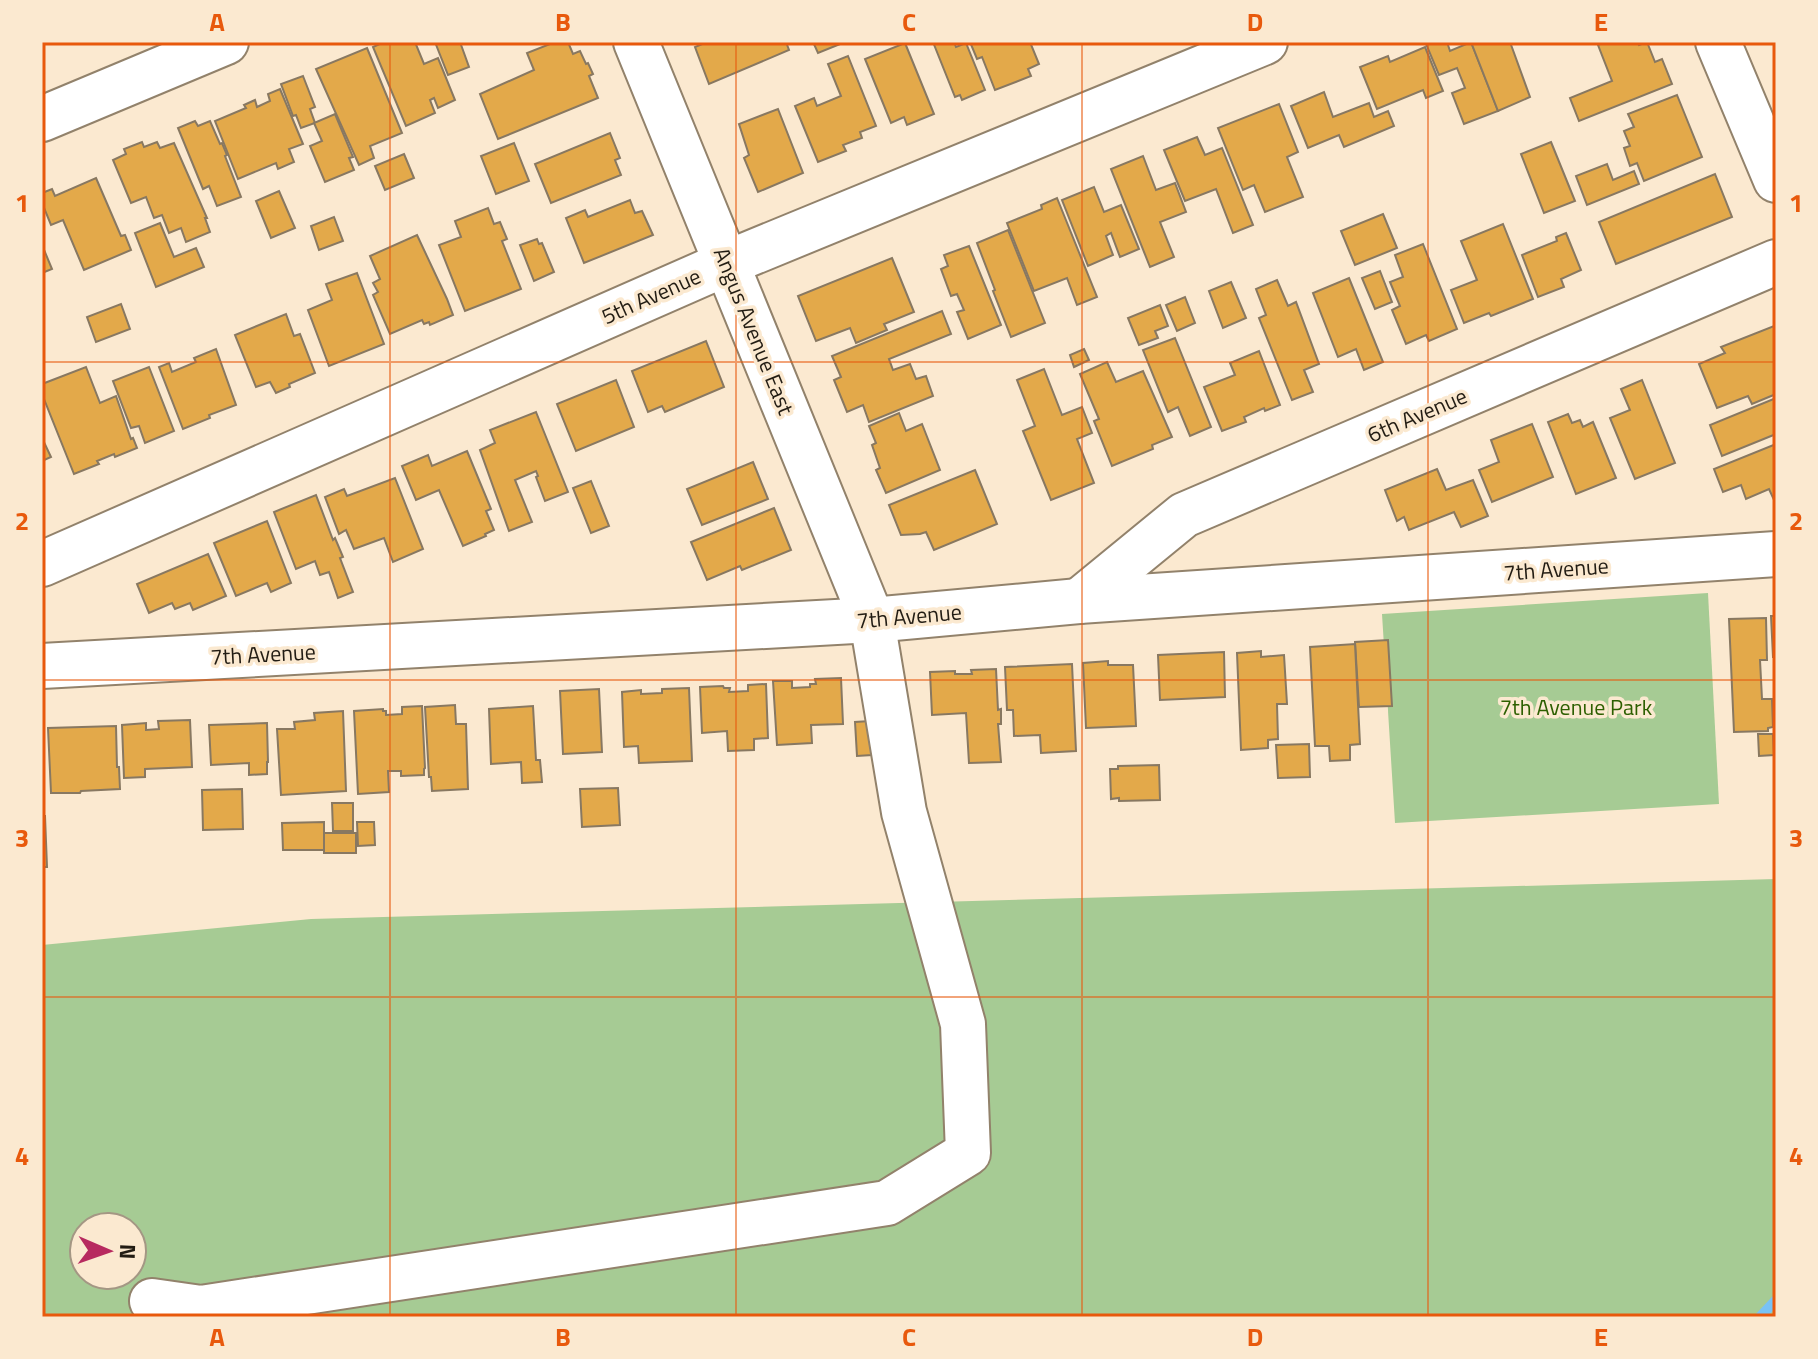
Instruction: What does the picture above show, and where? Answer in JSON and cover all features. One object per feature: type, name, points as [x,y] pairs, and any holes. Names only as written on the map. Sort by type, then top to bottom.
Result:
[{"type":"street","points":[[42,119],[226,42]]},
{"type":"street","name":"Angus Avenue East","points":[[152,1301],[201,1308],[887,1203],[968,1153],[963,1024],[904,812],[872,620],[636,42]]},
{"type":"street","name":"5th Avenue","points":[[42,564],[727,263],[1265,42]]},
{"type":"street","points":[[1718,42],[1776,180]]},
{"type":"street","name":"6th Avenue","points":[[1079,601],[1184,515],[1776,262]]},
{"type":"street","name":"7th Avenue","points":[[42,666],[872,620],[1079,601],[1776,554]]},
{"type":"green space","name":"7th Avenue Park","points":[[1708,593],[1719,804],[1395,823],[1382,614]]},
{"type":"green space","points":[[1776,879],[1776,1317],[42,1317],[42,945],[311,919]]},
{"type":"building","points":[[384,42],[415,42],[424,64],[438,58],[455,100],[438,108],[434,98],[430,100],[435,113],[406,126],[373,47]]},
{"type":"building","points":[[435,42],[460,42],[469,67],[448,75]]},
{"type":"building","points":[[555,42],[568,42],[573,54],[580,51],[593,74],[589,76],[598,98],[498,139],[480,94],[534,70],[527,53]]},
{"type":"building","points":[[707,42],[786,42],[789,50],[709,84],[695,47]]},
{"type":"building","points":[[813,42],[845,42],[818,53]]},
{"type":"building","points":[[933,42],[954,42],[956,47],[966,43],[985,90],[962,100],[960,95],[955,97]]},
{"type":"building","points":[[970,42],[1030,42],[1039,64],[1028,69],[1031,76],[995,90],[982,57],[977,59]]},
{"type":"building","points":[[1447,42],[1450,51],[1471,42],[1498,111],[1464,124],[1452,93],[1465,88],[1457,68],[1439,75],[1426,44]]},
{"type":"building","points":[[1471,42],[1510,42],[1530,97],[1498,111]]},
{"type":"building","points":[[1604,42],[1637,42],[1639,45],[1647,42],[1655,62],[1662,59],[1672,84],[1579,121],[1570,98],[1612,81],[1598,45]]},
{"type":"building","points":[[905,43],[934,114],[907,125],[904,117],[891,123],[865,59]]},
{"type":"building","points":[[1425,47],[1443,91],[1426,98],[1423,90],[1377,109],[1360,67],[1388,56],[1390,62]]},
{"type":"building","points":[[367,48],[402,133],[370,146],[374,158],[359,165],[316,69]]},
{"type":"building","points":[[848,56],[876,126],[860,132],[862,138],[843,145],[846,151],[818,162],[795,106],[814,98],[817,106],[841,96],[828,64]]},
{"type":"building","points":[[303,76],[315,107],[310,109],[315,123],[301,128],[281,84]]},
{"type":"building","points":[[280,89],[303,144],[289,149],[294,162],[278,169],[276,163],[238,179],[215,121],[246,108],[244,105],[255,100],[257,107],[270,101],[268,94]]},
{"type":"building","points":[[1324,92],[1333,117],[1369,103],[1374,117],[1388,111],[1394,126],[1344,147],[1339,135],[1308,148],[1291,106]]},
{"type":"building","points":[[1677,95],[1702,157],[1644,181],[1637,163],[1630,166],[1624,148],[1630,146],[1624,131],[1634,127],[1628,114]]},
{"type":"building","points":[[1279,104],[1298,152],[1287,157],[1303,197],[1265,212],[1254,185],[1243,190],[1218,128]]},
{"type":"building","points":[[778,109],[803,173],[758,192],[744,158],[749,155],[739,124]]},
{"type":"building","points":[[335,114],[353,157],[349,158],[354,170],[325,182],[310,146],[322,141],[314,123]]},
{"type":"building","points":[[195,121],[198,126],[210,121],[227,155],[241,197],[217,206],[209,186],[203,189],[178,128]]},
{"type":"building","points":[[610,133],[620,158],[615,160],[621,175],[551,203],[535,164]]},
{"type":"building","points":[[1197,137],[1205,155],[1222,148],[1253,225],[1233,233],[1216,189],[1185,201],[1164,150]]},
{"type":"building","points":[[142,142],[144,147],[157,142],[160,148],[174,143],[207,218],[210,232],[186,242],[181,228],[169,233],[162,215],[154,218],[146,197],[131,203],[113,160],[126,154],[124,149]]},
{"type":"building","points":[[1551,142],[1575,201],[1544,213],[1521,154]]},
{"type":"building","points":[[514,143],[529,181],[496,194],[481,156]]},
{"type":"building","points":[[404,154],[414,178],[385,190],[375,166]]},
{"type":"building","points":[[1143,156],[1156,190],[1175,183],[1186,212],[1160,222],[1174,257],[1150,267],[1111,169]]},
{"type":"building","points":[[1607,164],[1613,180],[1634,171],[1639,184],[1587,205],[1576,176]]},
{"type":"building","points":[[1715,174],[1732,217],[1616,264],[1599,222]]},
{"type":"building","points":[[96,178],[121,236],[125,235],[131,250],[84,270],[63,220],[51,225],[42,203],[42,193],[52,189],[55,196]]},
{"type":"building","points":[[1094,187],[1104,212],[1121,205],[1139,249],[1120,257],[1111,233],[1106,236],[1113,255],[1088,266],[1062,200]]},
{"type":"building","points":[[279,191],[295,228],[271,238],[256,201]]},
{"type":"building","points":[[1057,198],[1097,297],[1077,305],[1067,278],[1034,291],[1007,223],[1042,209],[1041,205]]},
{"type":"building","points":[[630,200],[635,213],[642,211],[653,235],[584,263],[566,218],[585,210],[588,217]]},
{"type":"building","points":[[488,208],[494,224],[500,222],[507,239],[502,241],[521,289],[465,311],[439,245],[461,237],[455,221]]},
{"type":"building","points":[[1383,214],[1397,248],[1355,265],[1341,231]]},
{"type":"building","points":[[334,217],[343,241],[319,250],[311,226]]},
{"type":"building","points":[[160,223],[174,257],[196,248],[204,267],[156,287],[135,233]]},
{"type":"building","points":[[1503,224],[1533,299],[1464,323],[1451,290],[1477,280],[1461,241]]},
{"type":"building","points":[[1008,230],[1045,323],[1011,337],[977,243]]},
{"type":"building","points":[[1566,233],[1581,270],[1561,279],[1564,287],[1538,297],[1522,255],[1557,241],[1556,237]]},
{"type":"building","points":[[417,235],[453,315],[430,325],[422,320],[390,334],[373,295],[378,292],[373,283],[380,279],[370,256]]},
{"type":"building","points":[[537,239],[539,244],[542,243],[554,272],[534,281],[520,245]]},
{"type":"building","points":[[1423,244],[1457,329],[1429,341],[1426,335],[1406,344],[1392,310],[1400,306],[1390,282],[1403,277],[1395,255]]},
{"type":"building","points":[[42,245],[52,269],[42,273]]},
{"type":"building","points":[[969,246],[1001,325],[968,339],[957,312],[964,310],[957,294],[951,296],[941,269],[948,266],[944,255]]},
{"type":"building","points":[[892,258],[914,312],[884,324],[887,330],[856,343],[850,328],[816,341],[798,296]]},
{"type":"building","points":[[1380,271],[1392,302],[1375,309],[1362,278]]},
{"type":"building","points":[[357,273],[384,344],[329,366],[308,310],[332,300],[326,284]]},
{"type":"building","points":[[1349,278],[1383,362],[1364,370],[1356,349],[1338,357],[1313,293]]},
{"type":"building","points":[[1277,280],[1288,306],[1296,302],[1319,364],[1304,370],[1313,392],[1292,400],[1259,318],[1266,315],[1256,289]]},
{"type":"building","points":[[1231,282],[1246,318],[1223,328],[1209,291]]},
{"type":"building","points":[[1185,297],[1195,323],[1177,331],[1166,305]]},
{"type":"building","points":[[121,304],[130,329],[96,342],[87,317]]},
{"type":"building","points":[[1160,305],[1168,326],[1155,331],[1158,338],[1139,345],[1128,318]]},
{"type":"building","points":[[942,311],[951,334],[889,359],[893,370],[910,364],[916,379],[926,376],[933,396],[869,422],[863,405],[847,412],[834,380],[841,377],[832,356]]},
{"type":"building","points":[[286,314],[294,336],[300,334],[315,373],[276,393],[270,382],[256,387],[235,335]]},
{"type":"building","points":[[1774,326],[1776,394],[1752,404],[1748,396],[1717,408],[1699,364],[1725,353],[1721,347]]},
{"type":"building","points":[[1175,338],[1211,427],[1190,436],[1178,407],[1168,412],[1143,350]]},
{"type":"building","points":[[706,341],[724,387],[665,412],[662,406],[648,412],[632,371]]},
{"type":"building","points":[[216,349],[236,405],[183,429],[159,367],[169,363],[172,372]]},
{"type":"building","points":[[1084,349],[1089,360],[1074,367],[1070,355]]},
{"type":"building","points":[[1259,351],[1280,405],[1265,411],[1264,408],[1244,417],[1246,422],[1222,431],[1204,387],[1235,375],[1230,363]]},
{"type":"building","points":[[1107,362],[1116,382],[1143,371],[1172,437],[1152,445],[1153,449],[1112,466],[1094,421],[1099,419],[1080,374]]},
{"type":"building","points":[[86,367],[100,403],[116,396],[137,448],[97,461],[99,464],[74,474],[42,394],[42,384]]},
{"type":"building","points":[[149,367],[174,431],[145,443],[139,426],[131,428],[113,381]]},
{"type":"building","points":[[1044,369],[1062,415],[1082,407],[1092,433],[1077,439],[1094,483],[1051,500],[1023,431],[1035,426],[1017,380]]},
{"type":"building","points":[[616,380],[634,427],[576,451],[557,404]]},
{"type":"building","points":[[1642,380],[1675,463],[1635,479],[1610,418],[1630,410],[1621,389]]},
{"type":"building","points":[[1776,398],[1776,434],[1722,456],[1710,425]]},
{"type":"building","points":[[536,412],[568,492],[545,501],[536,471],[515,480],[532,522],[509,531],[480,450],[495,443],[490,430]]},
{"type":"building","points":[[899,413],[906,431],[922,424],[940,470],[886,493],[876,470],[880,468],[872,445],[876,443],[869,426]]},
{"type":"building","points":[[1568,414],[1572,423],[1580,420],[1583,427],[1593,422],[1616,478],[1576,494],[1548,422]]},
{"type":"building","points":[[1532,424],[1553,477],[1492,502],[1479,470],[1499,462],[1491,440]]},
{"type":"building","points":[[42,438],[51,457],[42,461]]},
{"type":"building","points":[[1776,444],[1776,499],[1769,489],[1746,499],[1741,485],[1723,492],[1714,469]]},
{"type":"building","points":[[467,451],[491,509],[486,511],[494,530],[463,546],[439,490],[416,500],[402,466],[428,455],[432,466]]},
{"type":"building","points":[[753,462],[768,499],[702,525],[687,489]]},
{"type":"building","points":[[1437,469],[1446,490],[1473,480],[1488,516],[1461,527],[1454,512],[1409,530],[1404,517],[1397,521],[1385,490]]},
{"type":"building","points":[[975,470],[997,524],[934,550],[926,532],[901,535],[889,505]]},
{"type":"building","points":[[395,478],[423,549],[393,562],[384,538],[354,549],[346,530],[339,534],[325,497],[344,489],[347,496]]},
{"type":"building","points":[[591,481],[609,526],[591,533],[573,488]]},
{"type":"building","points":[[316,495],[343,557],[340,558],[353,592],[338,598],[329,572],[320,575],[315,561],[296,569],[274,512]]},
{"type":"building","points":[[774,508],[791,550],[707,580],[691,542]]},
{"type":"building","points":[[267,521],[291,583],[271,592],[267,583],[236,596],[214,543]]},
{"type":"building","points":[[208,554],[226,596],[193,610],[190,603],[175,609],[172,603],[149,613],[137,584]]},
{"type":"building","points":[[1771,616],[1776,616],[1776,657],[1773,657]]},
{"type":"building","points":[[1766,618],[1767,660],[1760,660],[1762,699],[1772,699],[1773,727],[1768,731],[1734,732],[1729,619]]},
{"type":"building","points":[[1388,640],[1392,706],[1359,707],[1355,642]]},
{"type":"building","points":[[1355,644],[1360,744],[1350,745],[1350,760],[1330,761],[1329,746],[1315,746],[1310,647]]},
{"type":"building","points":[[1261,651],[1261,657],[1284,655],[1287,704],[1277,704],[1278,739],[1268,740],[1268,748],[1241,750],[1237,653]]},
{"type":"building","points":[[1224,652],[1225,697],[1160,700],[1158,655]]},
{"type":"building","points":[[1108,661],[1108,665],[1133,665],[1136,726],[1086,728],[1083,663]]},
{"type":"building","points":[[1072,664],[1076,751],[1041,753],[1040,735],[1014,736],[1013,710],[1007,710],[1005,667]]},
{"type":"building","points":[[996,669],[998,710],[1001,709],[1001,724],[998,724],[1001,762],[969,763],[966,713],[932,715],[930,672],[972,674],[971,670]]},
{"type":"building","points":[[841,678],[843,724],[811,725],[812,743],[777,745],[773,681],[792,681],[792,688],[810,687],[810,684],[816,684],[815,679]]},
{"type":"building","points":[[766,684],[768,738],[754,739],[754,750],[728,751],[727,731],[702,733],[700,687],[723,686],[730,688],[729,692],[748,691],[748,685]]},
{"type":"building","points":[[689,688],[692,761],[639,763],[638,746],[624,747],[622,692],[641,690],[641,694],[662,693],[662,689]]},
{"type":"building","points":[[599,689],[602,752],[563,754],[560,691]]},
{"type":"building","points":[[455,705],[456,724],[466,724],[468,789],[432,791],[425,707]]},
{"type":"building","points":[[422,706],[424,775],[401,776],[401,771],[388,771],[389,792],[358,794],[354,711],[383,709],[386,715],[402,714],[402,707]]},
{"type":"building","points":[[533,706],[536,760],[540,760],[542,782],[522,783],[521,762],[491,764],[489,709]]},
{"type":"building","points":[[343,711],[346,791],[281,795],[277,729],[295,729],[294,722],[315,720],[314,713]]},
{"type":"building","points":[[190,720],[192,767],[145,769],[145,777],[124,778],[122,725],[146,723],[146,730],[159,729],[158,721]]},
{"type":"building","points":[[870,721],[872,755],[857,756],[855,722]]},
{"type":"building","points":[[267,723],[267,774],[249,775],[249,763],[211,765],[209,725]]},
{"type":"building","points":[[116,726],[120,789],[51,793],[48,728]]},
{"type":"building","points":[[1758,734],[1773,734],[1774,755],[1759,756]]},
{"type":"building","points":[[1309,744],[1310,777],[1278,778],[1276,745]]},
{"type":"building","points":[[1159,765],[1160,800],[1111,799],[1110,769]]},
{"type":"building","points":[[618,788],[620,825],[582,827],[580,789]]},
{"type":"building","points":[[242,789],[243,829],[203,830],[202,790]]},
{"type":"building","points":[[332,803],[353,803],[353,831],[333,831]]},
{"type":"building","points":[[42,816],[45,816],[47,867],[42,867]]},
{"type":"building","points":[[324,822],[324,850],[283,850],[282,823]]},
{"type":"building","points":[[357,822],[374,822],[375,845],[358,846]]},
{"type":"building","points":[[324,833],[356,833],[356,853],[324,853]]},
{"type":"waterway","points":[[1760,1317],[1776,1300]]}]
